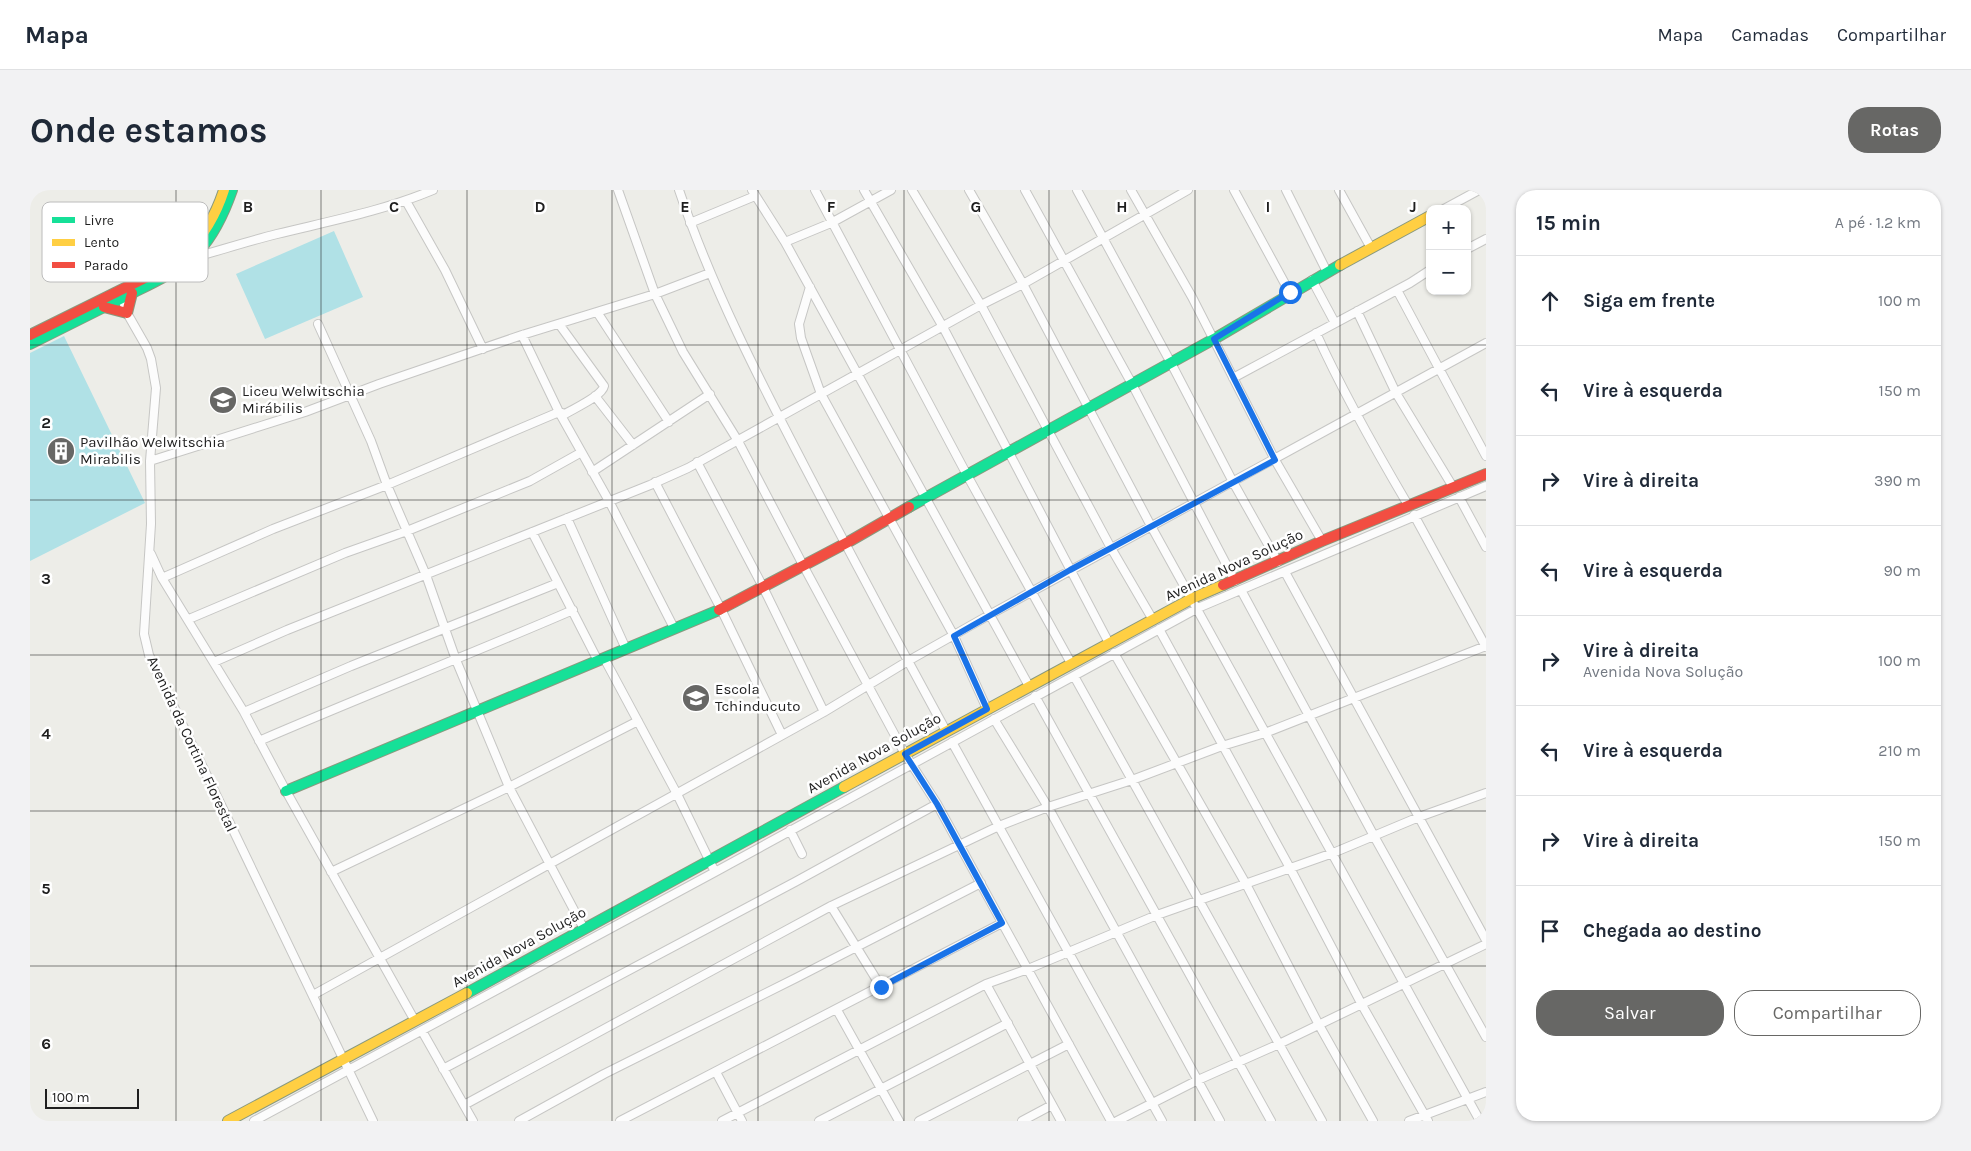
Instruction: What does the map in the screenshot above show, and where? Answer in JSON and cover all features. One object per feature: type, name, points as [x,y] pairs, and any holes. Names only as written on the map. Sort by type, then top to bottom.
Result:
[{"type":"street","points":[[208,226],[224,190]]},
{"type":"street","points":[[208,238],[226,208],[232,190]]},
{"type":"street","points":[[208,253],[267,236],[406,201],[433,190]]},
{"type":"street","points":[[618,190],[655,294],[683,352],[738,441],[905,754],[937,804],[1111,1121]]},
{"type":"street","points":[[679,190],[710,273],[779,418],[946,731]]},
{"type":"street","points":[[815,190],[967,475],[1072,663]]},
{"type":"street","points":[[864,190],[943,327],[1110,643]]},
{"type":"street","points":[[785,242],[831,223],[891,190]]},
{"type":"street","points":[[912,190],[981,305],[1111,548],[1156,625],[1426,1118]]},
{"type":"street","points":[[969,190],[1023,284],[1151,526],[1193,598],[1265,733],[1480,1121]]},
{"type":"street","points":[[1025,190],[1132,384],[1308,716],[1486,1037]]},
{"type":"street","points":[[1077,190],[1233,482],[1278,562]]},
{"type":"street","points":[[1131,190],[1169,255],[1214,339],[1275,460],[1322,541]]},
{"type":"street","points":[[214,662],[288,630],[656,482],[738,441],[981,305],[1023,284],[1188,190]]},
{"type":"street","points":[[1234,190],[1290,292]]},
{"type":"street","points":[[1286,190],[1327,272]]},
{"type":"street","points":[[1339,190],[1371,248]]},
{"type":"street","points":[[1451,205],[1478,190]]},
{"type":"street","points":[[690,223],[754,193],[785,242],[1029,686]]},
{"type":"street","points":[[406,201],[445,270],[483,349]]},
{"type":"street","points":[[286,791],[721,609],[845,544],[1088,407],[1214,339],[1290,292],[1426,218]]},
{"type":"street","points":[[1471,247],[1486,239]]},
{"type":"street","points":[[1233,378],[1397,290],[1426,272]]},
{"type":"street","points":[[150,461],[352,396],[379,384],[522,335],[655,294],[710,273]]},
{"type":"street","points":[[1312,280],[1335,323]]},
{"type":"street","points":[[30,344],[104,307],[141,282]]},
{"type":"street","points":[[30,335],[154,282]]},
{"type":"street","points":[[810,287],[799,324],[800,338],[821,394],[954,636],[987,709]]},
{"type":"street","points":[[1397,290],[1486,456]]},
{"type":"street","points":[[104,307],[127,313],[132,293]]},
{"type":"street","name":"Avenida da Cortina Florestal","points":[[118,296],[147,348],[156,388],[150,461],[151,524],[144,634],[149,655],[373,1121]]},
{"type":"street","points":[[1357,311],[1396,393],[1453,487]]},
{"type":"street","points":[[597,312],[669,422]]},
{"type":"street","points":[[318,324],[371,441],[386,485],[426,575],[456,660],[509,787],[584,929]]},
{"type":"street","points":[[162,578],[273,529],[386,485],[558,412],[565,414],[595,396],[603,390],[604,386],[559,324]]},
{"type":"street","points":[[1316,333],[1356,416],[1408,505]]},
{"type":"street","points":[[522,335],[558,412],[609,502],[674,628]]},
{"type":"street","points":[[313,995],[824,712],[908,661],[1070,570],[1356,416],[1486,343]]},
{"type":"street","points":[[592,472],[710,394]]},
{"type":"street","points":[[595,396],[633,445]]},
{"type":"street","points":[[189,619],[346,553],[407,531],[530,481],[580,453]]},
{"type":"street","points":[[697,462],[763,587],[824,712]]},
{"type":"street","name":"Avenida Nova Solução","points":[[228,1121],[1110,643],[1198,608],[1278,562],[1322,541],[1486,474]]},
{"type":"street","points":[[656,482],[721,609],[782,735]]},
{"type":"street","name":"Avenida Nova Solução","points":[[254,1121],[1074,676],[1114,653],[1193,598],[1285,572],[1486,486]]},
{"type":"street","points":[[1459,497],[1486,548]]},
{"type":"street","points":[[464,1105],[831,906],[999,826],[1048,807],[1178,764],[1222,746],[1265,733],[1486,646],[1414,516]]},
{"type":"street","points":[[567,518],[626,649]]},
{"type":"street","points":[[532,532],[601,660],[638,721],[677,794],[715,872]]},
{"type":"street","points":[[149,550],[162,578],[189,619],[244,712],[379,960],[415,1021]]},
{"type":"street","points":[[1285,572],[1486,940]]},
{"type":"street","points":[[244,712],[351,666],[558,583]]},
{"type":"street","points":[[259,741],[573,610]]},
{"type":"street","points":[[1114,653],[1246,884],[1319,1025],[1373,1121]]},
{"type":"street","points":[[1074,676],[1322,1121]]},
{"type":"street","points":[[1035,696],[1271,1121]]},
{"type":"street","points":[[994,719],[1048,807],[1220,1121]]},
{"type":"street","points":[[332,872],[509,787],[638,721]]},
{"type":"street","points":[[952,742],[1162,1121]]},
{"type":"street","points":[[722,1121],[986,984],[1028,969],[1157,915],[1333,853],[1419,817],[1486,793]]},
{"type":"street","points":[[443,1069],[795,882],[937,804]]},
{"type":"street","points":[[790,830],[802,854]]},
{"type":"street","points":[[519,1121],[604,1074],[981,883]]},
{"type":"street","points":[[831,906],[855,948],[881,987]]},
{"type":"street","points":[[620,1121],[1002,923]]},
{"type":"street","points":[[1118,1121],[1152,1102],[1239,1063],[1445,962],[1486,944]]},
{"type":"street","points":[[986,984],[1061,1121]]},
{"type":"street","points":[[837,1010],[899,1121]]},
{"type":"street","points":[[819,1121],[1008,1023]]},
{"type":"street","points":[[422,1031],[473,1121]]},
{"type":"street","points":[[919,1121],[1069,1044]]},
{"type":"street","points":[[716,1072],[742,1121]]},
{"type":"street","points":[[1409,1121],[1426,1118],[1486,1092]]},
{"type":"street","points":[[1022,1121],[1052,1105]]},
{"type":"shaded area","points":[[334,231],[363,297],[265,339],[236,274]]},
{"type":"shaded area","points":[[64,336],[145,503],[30,561],[30,353]]},
{"type":"traffic: fast","points":[[208,238],[222,215],[232,190]]},
{"type":"traffic: fast","points":[[909,507],[1214,339],[1340,265]]},
{"type":"traffic: fast","points":[[30,344],[154,282]]},
{"type":"traffic: fast","points":[[286,791],[719,610]]},
{"type":"traffic: fast","points":[[467,993],[844,787]]},
{"type":"traffic: slow","points":[[208,225],[224,190]]},
{"type":"traffic: slow","points":[[1340,265],[1426,218]]},
{"type":"traffic: slow","points":[[844,787],[1193,598],[1223,585]]},
{"type":"traffic: slow","points":[[228,1121],[467,993]]},
{"type":"traffic: jam","points":[[30,335],[137,282]]},
{"type":"traffic: jam","points":[[104,307],[127,313],[132,293]]},
{"type":"traffic: jam","points":[[1223,585],[1322,541],[1486,474]]},
{"type":"traffic: jam","points":[[719,610],[850,541],[909,507]]},
{"type":"place","name":"Liceu Welwitschia Mirábilis","points":[[223,400]]},
{"type":"place","name":"Pavilhão Welwitschia Mirabilis","points":[[61,451]]},
{"type":"place","name":"Escola Tchinducuto","points":[[696,698]]},
{"type":"route","points":[[881,987],[1002,923],[937,804],[905,754],[987,709],[954,636],[1070,570],[1275,460],[1214,339],[1290,292]]}]
